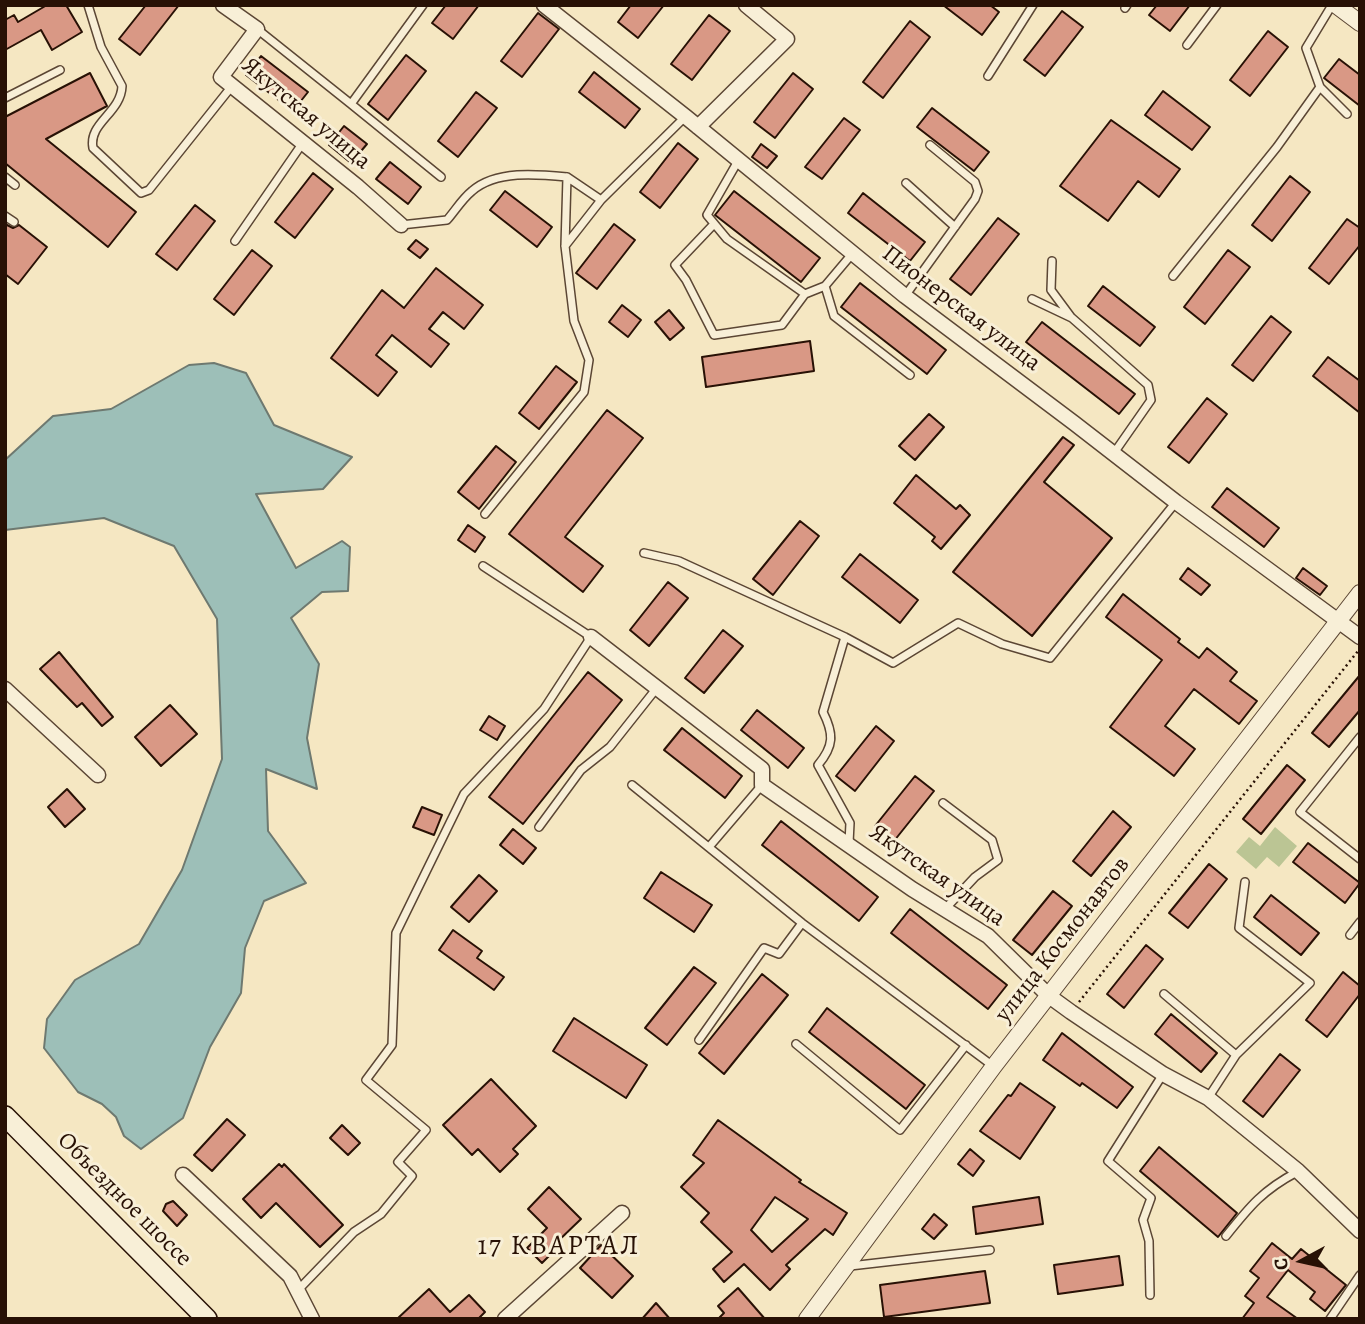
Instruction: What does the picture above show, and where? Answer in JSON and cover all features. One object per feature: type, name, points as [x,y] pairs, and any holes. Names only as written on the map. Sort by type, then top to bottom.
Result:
[{"type":"main road","name":"Объездное шоссе","points":[[5,1116],[207,1319]]},
{"type":"street","name":"Якутская улица","points":[[223,5],[257,29],[220,77],[358,187],[401,225]]},
{"type":"street","name":"Пионерская улица","points":[[544,5],[905,296],[1176,502],[1360,637]]},
{"type":"street","points":[[698,127],[787,39],[746,5]]},
{"type":"street","points":[[1334,5],[1360,23]]},
{"type":"street","name":"улица Космонавтов","points":[[807,1319],[994,1066],[1360,593]]},
{"type":"street","name":"Якутская улица","points":[[591,637],[762,769],[762,785],[988,936],[1049,996],[1071,1012],[1163,1074],[1208,1098],[1298,1171],[1360,1231]]},
{"type":"street","points":[[5,689],[98,775]]},
{"type":"street","points":[[183,1175],[290,1276],[312,1319]]},
{"type":"street","points":[[505,1319],[622,1213]]},
{"type":"lane","points":[[88,5],[101,47],[122,86],[118,103],[94,132],[93,148],[141,193],[149,190],[232,86]]},
{"type":"lane","points":[[351,104],[423,5]]},
{"type":"lane","points":[[988,76],[1033,5]]},
{"type":"lane","points":[[1187,45],[1217,5]]},
{"type":"lane","points":[[1334,5],[1306,48],[1320,87],[1347,114]]},
{"type":"lane","points":[[257,29],[441,177]]},
{"type":"lane","points":[[5,98],[60,69]]},
{"type":"lane","points":[[1173,276],[1277,147],[1320,87]]},
{"type":"lane","points":[[565,246],[601,200],[685,117]]},
{"type":"lane","points":[[235,241],[302,144]]},
{"type":"lane","points":[[905,296],[975,199],[978,191],[975,182],[930,145]]},
{"type":"lane","points":[[738,161],[707,215],[727,239],[805,294]]},
{"type":"lane","points":[[401,225],[446,220],[473,190],[503,176],[532,174],[566,177],[601,200]]},
{"type":"lane","points":[[5,177],[15,185]]},
{"type":"lane","points":[[485,514],[584,392],[589,360],[575,321],[565,246],[566,177]]},
{"type":"lane","points":[[906,183],[955,227]]},
{"type":"lane","points":[[5,216],[14,222]]},
{"type":"lane","points":[[714,224],[675,265],[686,280],[714,335],[782,325],[805,294],[825,285],[852,254]]},
{"type":"lane","points":[[1052,261],[1051,290],[1072,318],[1148,385],[1150,400],[1114,453]]},
{"type":"lane","points":[[825,285],[834,316],[910,375]]},
{"type":"lane","points":[[1032,299],[1072,318]]},
{"type":"lane","points":[[643,553],[678,561],[845,637],[893,663],[958,623],[1002,644],[1050,658],[1176,502]]},
{"type":"lane","points":[[299,1289],[354,1233],[381,1214],[412,1176],[398,1162],[426,1130],[366,1080],[392,1045],[396,933],[464,794],[544,709],[591,637],[482,566]]},
{"type":"lane","points":[[845,637],[823,712],[831,729],[829,752],[818,765],[850,822],[849,843]]},
{"type":"lane","points":[[540,827],[582,770],[610,747],[656,689]]},
{"type":"lane","points":[[1360,737],[1300,812],[1360,859]]},
{"type":"lane","points":[[632,785],[802,923],[994,1066]]},
{"type":"lane","points":[[709,847],[762,785]]},
{"type":"lane","points":[[943,803],[992,839],[998,860],[975,877],[946,909]]},
{"type":"lane","points":[[1208,1098],[1236,1055],[1310,983],[1238,928],[1245,882]]},
{"type":"lane","points":[[1350,934],[1360,922]]},
{"type":"lane","points":[[699,1040],[764,948],[779,954],[802,923]]},
{"type":"lane","points":[[1164,994],[1236,1055]]},
{"type":"lane","points":[[796,1044],[900,1130],[966,1045]]},
{"type":"lane","points":[[1150,1295],[1149,1241],[1143,1220],[1151,1198],[1108,1161],[1163,1074]]},
{"type":"lane","points":[[1226,1236],[1252,1202],[1298,1171]]},
{"type":"lane","points":[[845,1266],[990,1250]]},
{"type":"lane","points":[[1331,1319],[1360,1275]]},
{"type":"path","points":[[1071,1012],[1360,648]]},
{"type":"green space","points":[[1275,827],[1297,846],[1279,867],[1267,857],[1256,869],[1236,852],[1249,837],[1260,846]]},
{"type":"water","points":[[214,363],[246,373],[274,425],[352,457],[323,489],[256,494],[296,568],[342,541],[350,547],[348,591],[322,592],[291,618],[319,664],[307,738],[317,789],[266,769],[268,831],[306,883],[264,901],[245,948],[241,993],[210,1047],[183,1118],[141,1149],[124,1136],[116,1117],[102,1104],[78,1092],[44,1048],[47,1019],[75,980],[139,944],[182,870],[222,759],[217,619],[174,546],[104,518],[5,530],[5,460],[53,416],[111,409],[189,365]]},
{"type":"building","points":[[47,5],[66,5],[82,32],[52,50],[41,30],[5,50],[5,20],[14,15],[18,22]]},
{"type":"building","points":[[146,5],[179,5],[140,55],[119,39]]},
{"type":"building","points":[[446,5],[479,5],[453,39],[432,23]]},
{"type":"building","points":[[631,5],[664,5],[638,38],[618,22]]},
{"type":"building","points":[[943,5],[990,5],[999,12],[982,35]]},
{"type":"building","points":[[1157,5],[1190,5],[1170,31],[1149,15]]},
{"type":"building","points":[[1062,11],[1083,27],[1045,76],[1024,60]]},
{"type":"building","points":[[538,13],[559,29],[522,77],[501,61]]},
{"type":"building","points":[[709,15],[730,31],[692,80],[671,64]]},
{"type":"building","points":[[910,21],[930,37],[883,98],[863,82]]},
{"type":"building","points":[[1268,31],[1288,47],[1250,96],[1230,80]]},
{"type":"building","points":[[406,55],[426,71],[388,120],[368,104]]},
{"type":"building","points":[[261,56],[308,92],[293,111],[246,75]]},
{"type":"building","points":[[1339,59],[1360,75],[1360,106],[1324,78]]},
{"type":"building","points":[[594,72],[640,109],[625,128],[579,92]]},
{"type":"building","points":[[90,73],[107,106],[46,139],[136,212],[108,247],[5,163],[5,117]]},
{"type":"building","points":[[793,73],[813,89],[775,138],[754,122]]},
{"type":"building","points":[[1163,91],[1210,127],[1192,150],[1145,115]]},
{"type":"building","points":[[476,92],[497,108],[458,157],[438,141]]},
{"type":"building","points":[[932,108],[989,152],[974,171],[917,127]]},
{"type":"building","points":[[844,118],[860,130],[822,179],[805,167]]},
{"type":"building","points":[[1111,120],[1180,169],[1159,197],[1138,181],[1108,221],[1060,186]]},
{"type":"building","points":[[344,126],[367,144],[351,163],[329,145]]},
{"type":"building","points":[[678,143],[698,159],[660,208],[640,192]]},
{"type":"building","points":[[761,144],[777,156],[767,168],[752,157]]},
{"type":"building","points":[[390,162],[421,187],[408,204],[376,179]]},
{"type":"building","points":[[313,173],[333,189],[295,238],[275,222]]},
{"type":"building","points":[[1290,176],[1310,192],[1272,241],[1252,225]]},
{"type":"building","points":[[505,191],[552,227],[537,247],[490,210]]},
{"type":"building","points":[[734,191],[820,258],[801,282],[715,215]]},
{"type":"building","points":[[863,193],[925,242],[910,261],[848,213]]},
{"type":"building","points":[[195,205],[215,221],[177,270],[156,254]]},
{"type":"building","points":[[998,218],[1019,234],[971,295],[950,279]]},
{"type":"building","points":[[1347,219],[1360,228],[1360,245],[1329,284],[1309,268]]},
{"type":"building","points":[[5,224],[13,228],[19,225],[47,247],[18,284],[5,274]]},
{"type":"building","points":[[614,224],[635,240],[597,289],[576,273]]},
{"type":"building","points":[[416,240],[428,249],[420,258],[408,249]]},
{"type":"building","points":[[252,250],[272,266],[234,315],[214,299]]},
{"type":"building","points":[[1228,250],[1250,267],[1205,324],[1184,307]]},
{"type":"building","points":[[436,268],[483,305],[464,329],[443,312],[429,329],[449,344],[431,367],[392,335],[376,355],[397,372],[378,396],[331,358],[382,290],[404,308]]},
{"type":"building","points":[[860,283],[946,350],[927,374],[841,307]]},
{"type":"building","points":[[1103,286],[1155,327],[1140,346],[1088,306]]},
{"type":"building","points":[[622,305],[641,320],[628,337],[609,322]]},
{"type":"building","points":[[669,310],[684,328],[670,340],[655,322]]},
{"type":"building","points":[[1271,316],[1291,332],[1253,381],[1232,365]]},
{"type":"building","points":[[1042,322],[1135,394],[1119,414],[1026,342]]},
{"type":"building","points":[[810,341],[814,371],[706,387],[702,357]]},
{"type":"building","points":[[1328,357],[1360,381],[1360,413],[1313,376]]},
{"type":"building","points":[[556,366],[577,382],[539,429],[519,413]]},
{"type":"building","points":[[1207,398],[1227,414],[1189,463],[1168,447]]},
{"type":"building","points":[[607,410],[643,438],[565,537],[603,566],[583,592],[509,534]]},
{"type":"building","points":[[929,414],[944,427],[915,460],[899,446]]},
{"type":"building","points":[[1063,437],[1074,445],[1044,482],[1112,538],[1032,636],[953,572]]},
{"type":"building","points":[[496,446],[516,462],[479,509],[458,492]]},
{"type":"building","points":[[916,475],[956,509],[960,505],[970,515],[941,549],[932,541],[935,537],[894,503]]},
{"type":"building","points":[[1227,488],[1279,528],[1264,547],[1212,507]]},
{"type":"building","points":[[800,521],[819,536],[773,595],[753,579]]},
{"type":"building","points":[[468,525],[485,537],[475,552],[458,540]]},
{"type":"building","points":[[860,554],[918,600],[900,623],[842,577]]},
{"type":"building","points":[[1188,568],[1210,585],[1201,595],[1180,579]]},
{"type":"building","points":[[1303,568],[1327,586],[1320,595],[1296,578]]},
{"type":"building","points":[[668,582],[688,598],[649,646],[630,630]]},
{"type":"building","points":[[1123,594],[1180,639],[1178,642],[1199,658],[1207,648],[1237,672],[1230,681],[1257,701],[1239,724],[1194,689],[1165,726],[1195,749],[1174,776],[1110,727],[1162,660],[1106,617]]},
{"type":"building","points":[[723,630],[743,646],[704,693],[685,678]]},
{"type":"building","points":[[59,652],[113,717],[102,726],[82,703],[77,707],[40,669]]},
{"type":"building","points":[[588,672],[622,700],[523,824],[489,797]]},
{"type":"building","points":[[1360,675],[1360,710],[1329,747],[1312,733]]},
{"type":"building","points":[[170,705],[197,734],[161,766],[135,737]]},
{"type":"building","points":[[757,710],[804,748],[788,768],[741,730]]},
{"type":"building","points":[[489,716],[505,726],[497,740],[480,730]]},
{"type":"building","points":[[876,726],[894,741],[855,791],[836,776]]},
{"type":"building","points":[[682,728],[742,776],[725,798],[664,750]]},
{"type":"building","points":[[1287,765],[1305,780],[1261,834],[1243,819]]},
{"type":"building","points":[[915,776],[934,791],[894,841],[875,826]]},
{"type":"building","points":[[67,789],[85,809],[65,827],[48,807]]},
{"type":"building","points":[[422,807],[442,815],[434,835],[413,827]]},
{"type":"building","points":[[1113,811],[1131,827],[1091,876],[1073,861]]},
{"type":"building","points":[[781,821],[878,897],[859,921],[762,845]]},
{"type":"building","points":[[513,829],[536,848],[523,864],[500,845]]},
{"type":"building","points":[[1308,843],[1360,883],[1345,903],[1293,862]]},
{"type":"building","points":[[1209,864],[1227,879],[1188,928],[1169,913]]},
{"type":"building","points":[[661,872],[712,905],[694,932],[644,898]]},
{"type":"building","points":[[479,875],[497,891],[469,922],[451,907]]},
{"type":"building","points":[[1053,891],[1072,906],[1032,955],[1013,940]]},
{"type":"building","points":[[1271,895],[1319,933],[1301,955],[1254,917]]},
{"type":"building","points":[[910,909],[1007,985],[988,1009],[891,933]]},
{"type":"building","points":[[453,930],[482,951],[477,958],[504,977],[494,990],[439,950]]},
{"type":"building","points":[[1146,945],[1163,959],[1124,1008],[1107,994]]},
{"type":"building","points":[[694,967],[716,983],[667,1045],[645,1028]]},
{"type":"building","points":[[1343,972],[1360,986],[1360,994],[1327,1037],[1306,1020]]},
{"type":"building","points":[[762,974],[788,995],[724,1074],[699,1053]]},
{"type":"building","points":[[827,1008],[925,1085],[906,1109],[809,1032]]},
{"type":"building","points":[[1171,1014],[1217,1053],[1201,1072],[1155,1034]]},
{"type":"building","points":[[574,1018],[647,1065],[626,1098],[553,1051]]},
{"type":"building","points":[[1062,1033],[1133,1087],[1117,1108],[1043,1060]]},
{"type":"building","points":[[1280,1054],[1300,1070],[1263,1117],[1243,1101]]},
{"type":"building","points":[[491,1079],[536,1126],[513,1149],[518,1154],[500,1172],[478,1149],[472,1155],[443,1125]]},
{"type":"building","points":[[1020,1083],[1055,1107],[1020,1159],[980,1131]]},
{"type":"building","points":[[227,1119],[245,1135],[212,1171],[194,1155]]},
{"type":"building","points":[[718,1120],[801,1180],[799,1182],[847,1213],[833,1235],[825,1229],[786,1265],[790,1269],[770,1290],[744,1264],[724,1282],[713,1269],[732,1252],[701,1222],[709,1213],[681,1187],[704,1163],[693,1155]],"holes":[[[775,1197],[808,1219],[772,1252],[751,1230]]]},
{"type":"building","points":[[342,1125],[360,1143],[348,1155],[330,1138]]},
{"type":"building","points":[[1159,1147],[1237,1213],[1218,1237],[1140,1171]]},
{"type":"building","points":[[970,1149],[984,1161],[973,1176],[958,1164]]},
{"type":"building","points":[[279,1164],[282,1167],[284,1164],[343,1225],[320,1247],[276,1203],[261,1218],[243,1199]]},
{"type":"building","points":[[549,1187],[581,1219],[555,1244],[558,1247],[542,1263],[527,1248],[547,1228],[528,1209]]},
{"type":"building","points":[[1039,1197],[1043,1224],[976,1234],[973,1207]]},
{"type":"building","points":[[173,1201],[187,1215],[177,1226],[163,1211],[166,1204]]},
{"type":"building","points":[[934,1214],[947,1225],[934,1239],[922,1229]]},
{"type":"building","points":[[1272,1243],[1292,1259],[1301,1249],[1346,1285],[1325,1311],[1310,1299],[1315,1292],[1288,1270],[1267,1297],[1298,1319],[1242,1319],[1254,1303],[1245,1296],[1259,1278],[1250,1271]]},
{"type":"building","points":[[601,1245],[633,1276],[612,1298],[580,1268]]},
{"type":"building","points":[[1119,1256],[1123,1285],[1058,1294],[1054,1265]]},
{"type":"building","points":[[985,1271],[990,1303],[884,1317],[880,1285]]},
{"type":"building","points":[[738,1288],[765,1319],[718,1319],[724,1313],[718,1306]]},
{"type":"building","points":[[429,1289],[450,1312],[469,1295],[485,1312],[478,1319],[397,1319]]},
{"type":"building","points":[[656,1303],[670,1319],[642,1319]]},
{"type":"district","name":"17 КВАРТАЛ","points":[[559,1247]]}]
